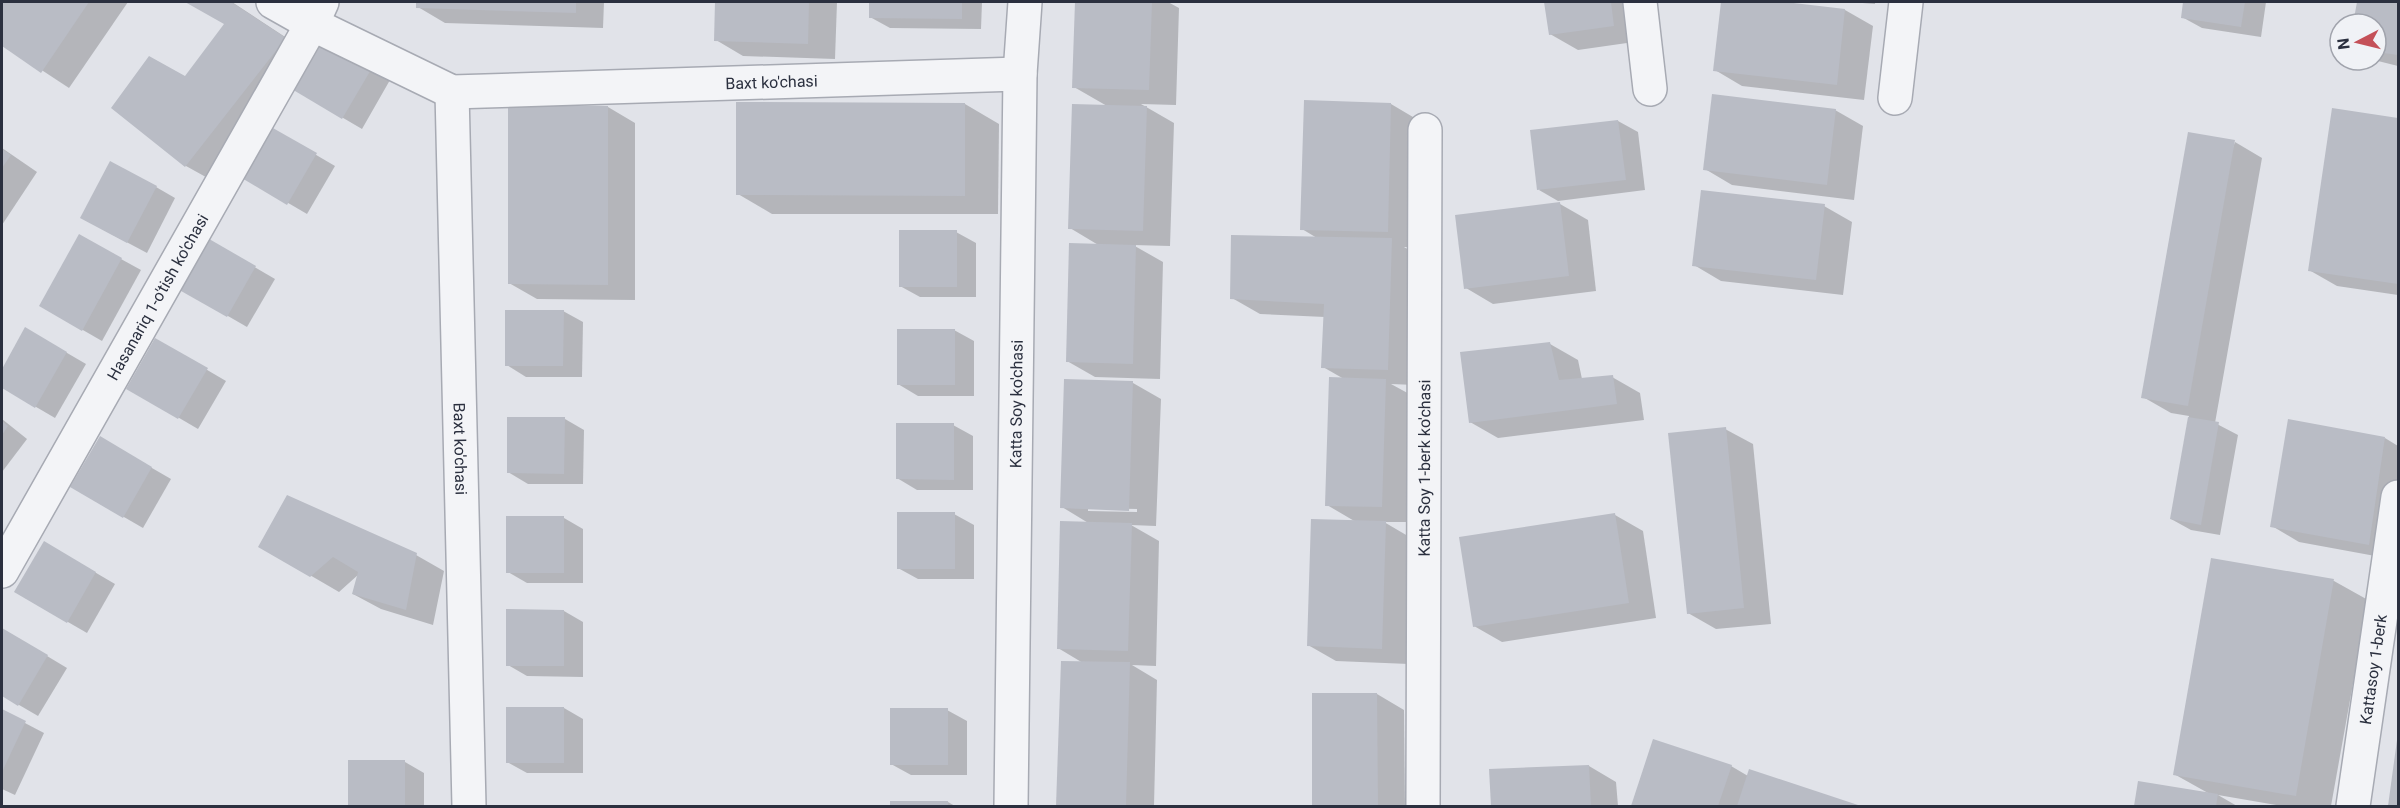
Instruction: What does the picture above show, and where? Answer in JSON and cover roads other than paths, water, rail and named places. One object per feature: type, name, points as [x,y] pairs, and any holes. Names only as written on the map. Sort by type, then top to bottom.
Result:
[{"type":"street","name":"Baxt ko'chasi","points":[[273,2],[317,13],[452,92],[1020,74]]},
{"type":"street","name":"Katta Soy ko'chasi","points":[[1011,807],[1020,74],[1025,2]]},
{"type":"street","points":[[1640,2],[1650,89]]},
{"type":"street","points":[[1895,98],[1906,2]]},
{"type":"street","name":"Hasanariq 1-o'tish ko'chasi","points":[[2,571],[317,13]]},
{"type":"street","name":"Baxt ko'chasi","points":[[452,92],[469,807]]},
{"type":"street","name":"Katta Soy 1-berk ko'chasi","points":[[1423,807],[1425,130]]},
{"type":"street","name":"Kattasoy 1-berk","points":[[2353,807],[2398,497]]}]
